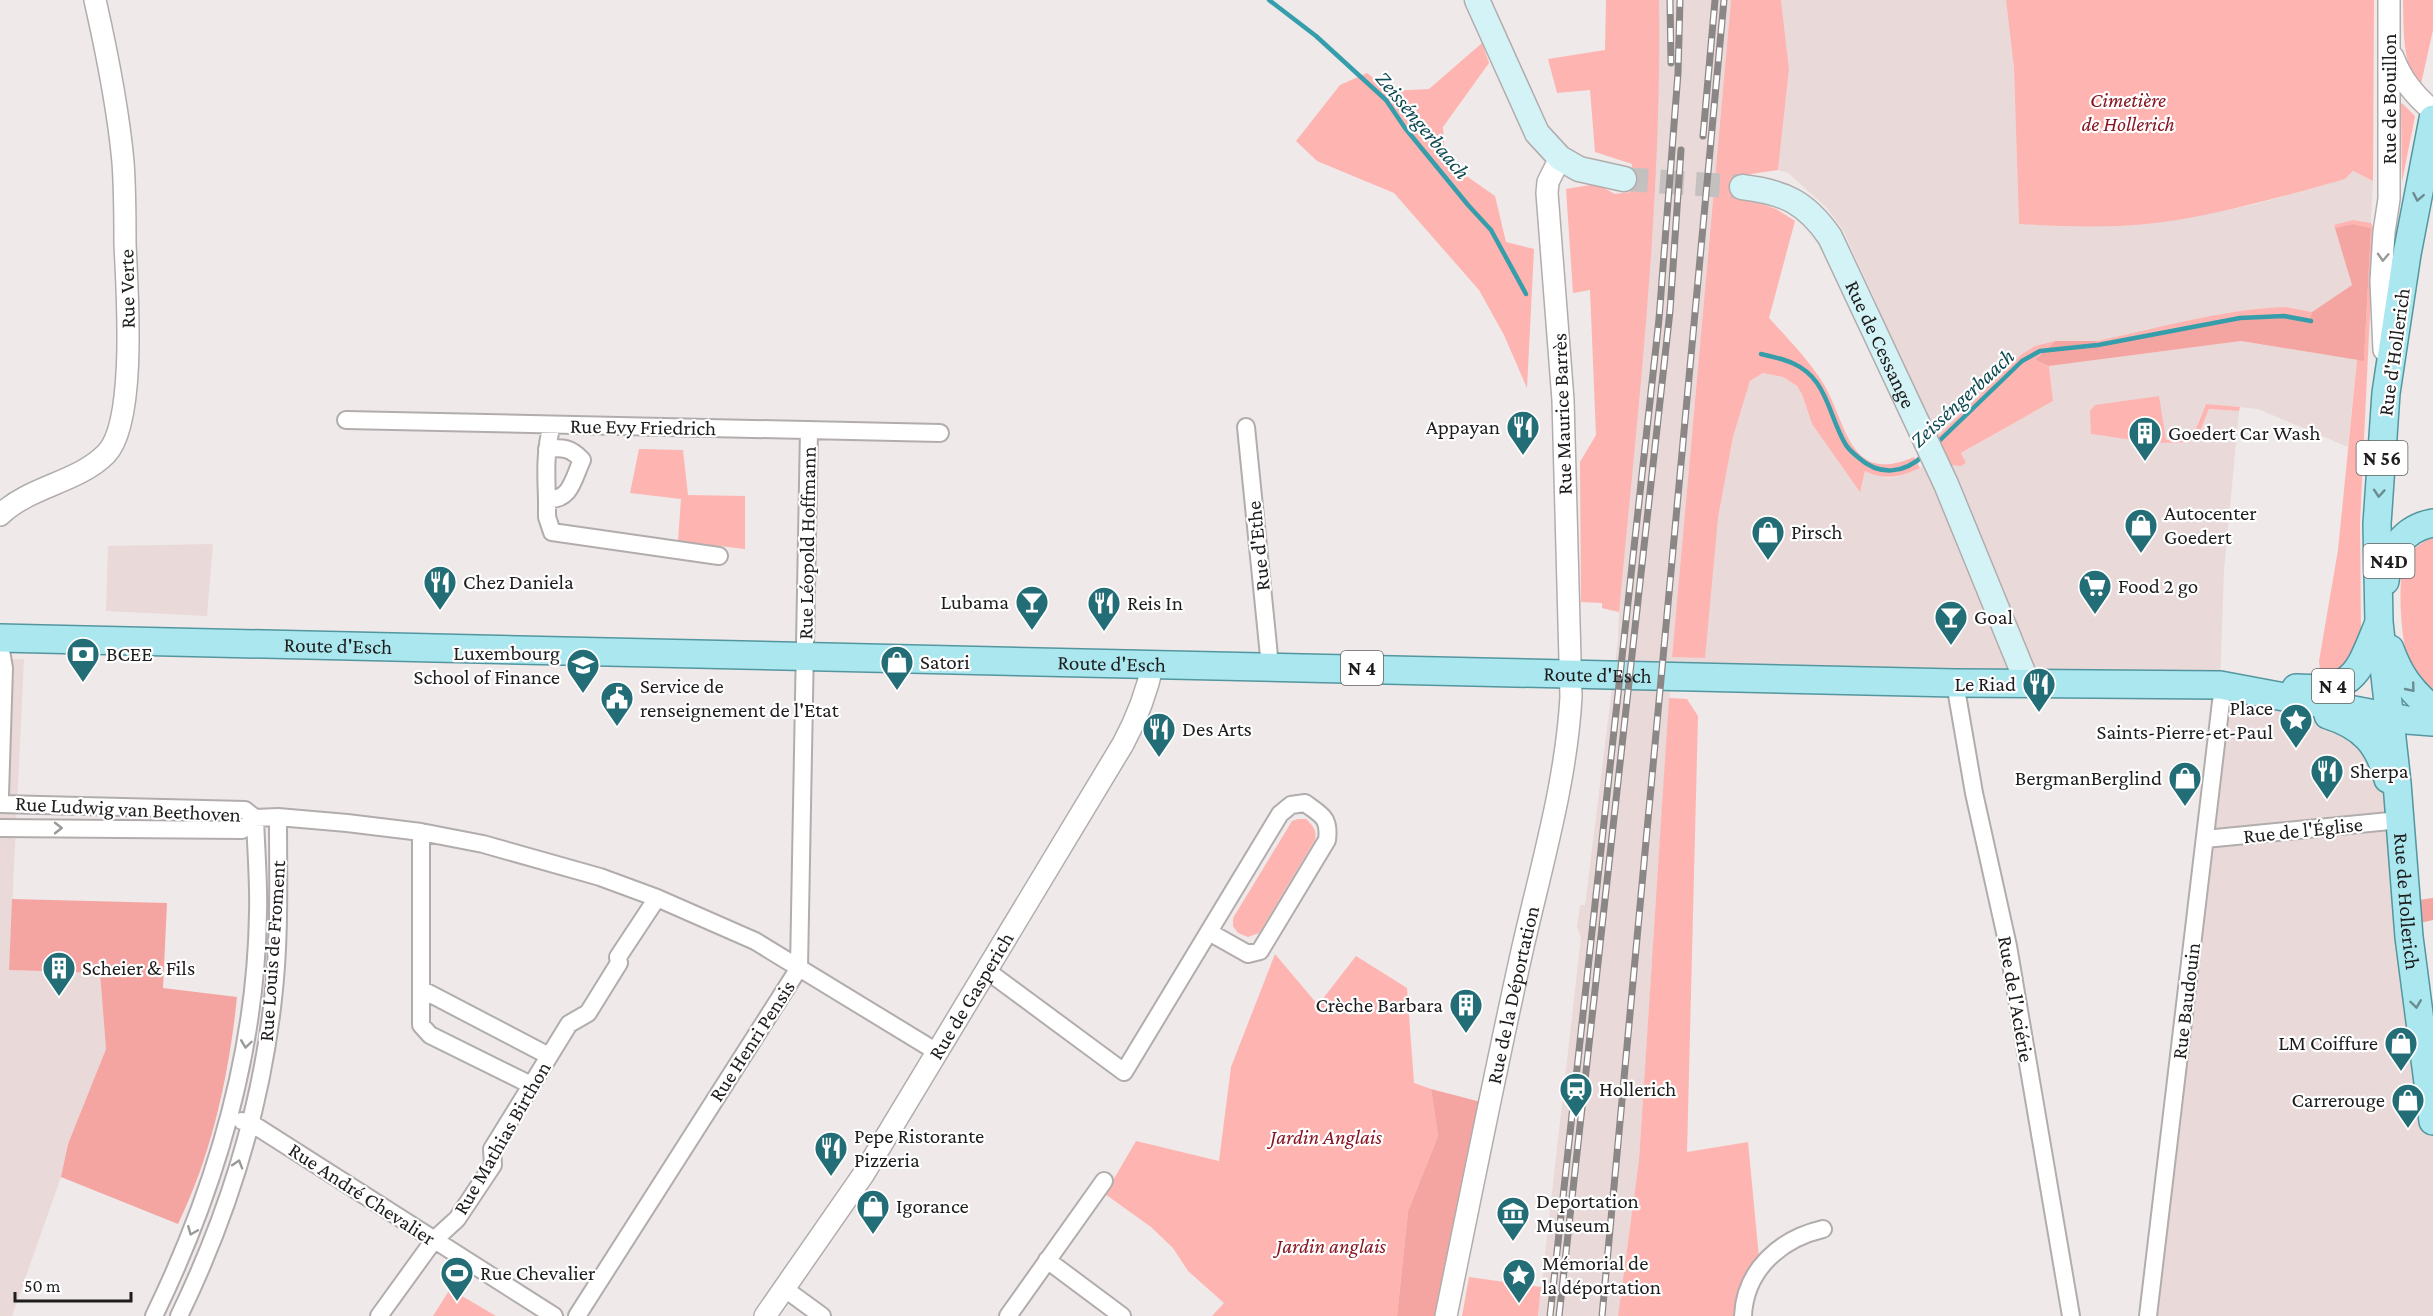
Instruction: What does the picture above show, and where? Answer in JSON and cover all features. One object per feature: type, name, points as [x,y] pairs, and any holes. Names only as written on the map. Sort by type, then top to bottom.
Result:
[{"type":"main road","points":[[1477,0],[1537,133],[1560,158],[1589,173],[1624,180]]},
{"type":"main road","name":"Rue d'Hollerich","points":[[2379,622],[2377,524],[2386,393],[2407,254],[2433,119]]},
{"type":"main road","name":"Rue de Cessange","points":[[1742,187],[1786,195],[1804,206],[1819,220],[1830,237],[1962,520],[2027,682]]},
{"type":"main road","name":"N4D","points":[[2379,622],[2385,574],[2392,554],[2407,533],[2433,523]]},
{"type":"main road","name":"N 4","points":[[2223,685],[2252,684],[2320,689],[2340,684],[2350,678],[2361,665],[2379,622]]},
{"type":"main road","name":"N 56","points":[[2379,622],[2401,676],[2415,694],[2433,709]]},
{"type":"main road","name":"N 56","points":[[2379,622],[2390,717]]},
{"type":"main road","name":"Route d'Esch","points":[[0,638],[1955,682],[2223,685],[2390,717],[2433,722]]},
{"type":"main road","name":"Route d'Esch","points":[[2223,685],[2328,715],[2356,726],[2376,747],[2385,765],[2400,820]]},
{"type":"main road","name":"Rue de Hollerich","points":[[2390,717],[2413,978],[2433,1121]]},
{"type":"street","name":"Rue Verte","points":[[0,515],[34,491],[82,470],[107,453],[117,433],[126,391],[129,324],[123,163],[111,70],[95,0]]},
{"type":"street","name":"Rue de Bouillon","points":[[2386,393],[2381,281],[2389,199],[2389,0]]},
{"type":"street","points":[[2390,51],[2405,82],[2416,97],[2433,111]]},
{"type":"street","name":"Rue Maurice Barrès","points":[[1560,158],[1548,182],[1547,202],[1563,400],[1571,673]]},
{"type":"street","name":"Rue de Bouillon","points":[[2389,199],[2395,231],[2407,254]]},
{"type":"street","name":"Rue Evy Friedrich","points":[[346,420],[940,433]]},
{"type":"street","points":[[552,425],[548,449],[547,499],[547,517],[552,532],[719,556]]},
{"type":"street","name":"Rue d'Ethe","points":[[1246,427],[1270,666]]},
{"type":"street","name":"Rue Léopold Hoffmann","points":[[805,656],[809,430]]},
{"type":"street","points":[[547,499],[558,499],[566,495],[582,460],[574,450],[563,447],[548,449]]},
{"type":"street","points":[[0,645],[4,668],[0,795]]},
{"type":"street","name":"Rue Henri Pensis","points":[[577,1316],[799,968],[805,656]]},
{"type":"street","name":"Rue de Gasperich","points":[[765,1316],[863,1175],[1134,724],[1147,690],[1153,663]]},
{"type":"street","name":"Rue de la Déportation","points":[[1446,1316],[1522,952],[1562,779],[1570,722],[1571,673]]},
{"type":"street","name":"Rue de l'Aciérie","points":[[1955,682],[1974,793],[2008,946],[2071,1316]]},
{"type":"street","name":"Rue Baudouin","points":[[2148,1316],[2223,685]]},
{"type":"street","points":[[986,970],[1124,1072],[1280,814],[1291,805],[1305,803],[1325,818],[1328,829],[1327,840],[1260,951],[1248,954],[1209,932]]},
{"type":"street","name":"Rue Ludwig van Beethoven","points":[[0,804],[244,810],[255,818],[278,817],[421,832],[483,844],[600,877],[657,898],[755,941],[937,1052]]},
{"type":"street","name":"Rue Louis de Froment","points":[[179,1316],[226,1203],[251,1123],[266,1049],[273,998],[278,917],[278,817]]},
{"type":"street","name":"Rue Ludwig van Beethoven","points":[[0,828],[242,830],[255,818]]},
{"type":"street","name":"Rue Louis de Froment","points":[[154,1316],[172,1279],[206,1196],[243,1061],[252,999],[258,914],[255,818]]},
{"type":"street","name":"Rue de l'Église","points":[[2205,839],[2400,820]]},
{"type":"street","points":[[421,832],[421,1025],[430,1035],[531,1085]]},
{"type":"street","name":"Rue Mathias Birthon","points":[[379,1316],[434,1240],[457,1219],[493,1165],[492,1149],[531,1085],[569,1024],[588,1012],[619,963],[618,957],[657,898]]},
{"type":"street","points":[[421,989],[549,1056]]},
{"type":"street","name":"Rue André Chevalier","points":[[229,1117],[251,1123],[554,1316]]},
{"type":"street","points":[[1008,1316],[1104,1181]]},
{"type":"street","points":[[1743,1316],[1745,1298],[1750,1284],[1769,1257],[1792,1240],[1822,1230]]},
{"type":"street","points":[[1047,1260],[1122,1316]]},
{"type":"street","points":[[172,1279],[192,1288]]},
{"type":"street","points":[[784,1289],[822,1316]]},
{"type":"shaded area","points":[[1606,0],[1731,0],[1672,657],[1718,518],[1733,437],[1750,381],[1763,373],[1783,377],[1797,386],[1812,424],[1860,491],[1865,471],[1887,478],[1897,477],[1920,468],[1943,448],[1951,465],[1960,466],[1966,463],[1960,454],[2053,401],[2049,366],[2241,341],[2357,360],[2348,447],[2258,409],[2206,404],[2193,434],[2166,440],[2095,405],[2167,443],[2196,438],[2209,409],[2239,411],[2224,570],[2220,685],[1671,676],[1639,1160],[1618,1316],[1538,1316],[1581,937],[1577,927],[1580,905],[1585,905],[1618,640],[1619,612],[1602,608],[1615,194],[1632,192],[1632,164]]},
{"type":"shaded area","points":[[1781,0],[2006,0],[2014,68],[2019,224],[2121,226],[2186,218],[2252,205],[2345,179],[2353,171],[2373,181],[2371,223],[2353,220],[2352,285],[2312,312],[2286,307],[2097,341],[2055,341],[2035,346],[2022,354],[1937,437],[1843,230],[1826,207],[1788,173],[1778,170],[1789,69]]},
{"type":"shaded area","points":[[2353,224],[2371,228],[2364,361],[2241,341],[2049,366],[2035,360],[2055,341],[2097,341],[2099,345],[2240,318],[2284,316],[2310,320],[2312,312],[2352,285],[2335,228]]},
{"type":"shaded area","points":[[213,544],[207,616],[106,611],[108,546]]},
{"type":"shaded area","points":[[0,659],[24,659],[9,970],[100,973],[106,1049],[68,1144],[61,1177],[12,1316],[0,1316]]},
{"type":"shaded area","points":[[2223,685],[2328,715],[2385,765],[2433,1122],[2433,1316],[2148,1316]]},
{"type":"shaded area","points":[[2433,898],[2433,920],[2420,923],[2419,900]]},
{"type":"shaded area","points":[[12,899],[167,903],[163,988],[237,997],[224,1085],[210,1142],[178,1224],[61,1177],[68,1144],[106,1049],[100,973],[9,970]]},
{"type":"shaded area","points":[[1431,1089],[1481,1102],[1436,1316],[1397,1316],[1408,1211],[1438,1136]]},
{"type":"green space","points":[[1606,0],[1659,0],[1659,77],[1653,230],[1619,612],[1602,608],[1602,603],[1581,602],[1580,462],[1596,435],[1590,290],[1573,293],[1566,189],[1596,184],[1615,194],[1631,192],[1632,164],[1595,152],[1590,90],[1557,93],[1548,59],[1605,50]]},
{"type":"green space","points":[[1731,0],[1781,0],[1789,69],[1778,170],[1744,175],[1741,197],[1776,209],[1795,221],[1769,318],[1798,349],[1817,374],[1845,431],[1863,457],[1875,463],[1892,464],[1914,457],[1920,468],[1893,477],[1865,471],[1860,492],[1812,424],[1797,386],[1783,377],[1763,373],[1750,381],[1733,437],[1718,518],[1705,658],[1672,657]]},
{"type":"green space","name":"Cimetière de Hollerich","points":[[2006,0],[2374,0],[2373,181],[2353,171],[2345,179],[2255,203],[2174,221],[2120,226],[2019,224],[2014,68]]},
{"type":"green space","points":[[2403,0],[2433,0],[2433,30],[2421,84],[2410,67],[2407,56]]},
{"type":"green space","points":[[1482,43],[1489,63],[1443,127],[1445,161],[1495,196],[1506,242],[1534,249],[1527,388],[1504,335],[1479,290],[1394,193],[1317,161],[1296,141],[1340,85],[1367,73],[1390,91],[1429,89]]},
{"type":"green space","points":[[2402,103],[2415,116],[2402,182],[2401,105]]},
{"type":"green space","points":[[2353,220],[2371,223],[2374,229],[2360,523],[2361,637],[2341,671],[2321,680],[2319,661],[2338,550],[2357,360],[2364,360],[2371,228],[2353,224],[2335,228],[2334,225]]},
{"type":"green space","points":[[2286,307],[2312,312],[2311,321],[2284,316],[2098,345],[2097,341],[2215,315]]},
{"type":"green space","points":[[2055,341],[2035,360],[2049,366],[2053,401],[1961,453],[1966,463],[1961,466],[1951,465],[1937,437],[2022,354],[2035,346]]},
{"type":"green space","points":[[2159,396],[2166,440],[2184,437],[2194,431],[2206,404],[2240,407],[2239,411],[2209,409],[2199,432],[2187,441],[2161,443],[2091,434],[2090,411],[2095,405]]},
{"type":"green space","points":[[639,449],[683,450],[688,495],[745,496],[745,549],[678,541],[681,499],[630,493]]},
{"type":"green space","points":[[2433,538],[2433,692],[2417,676],[2407,655],[2400,595],[2406,559],[2416,547]]},
{"type":"green space","points":[[1669,698],[1687,699],[1698,716],[1687,1152],[1748,1142],[1760,1268],[1744,1316],[1618,1316],[1639,1160]]},
{"type":"green space","points":[[1306,819],[1311,824],[1315,831],[1315,840],[1259,933],[1248,937],[1238,933],[1233,926],[1233,918],[1292,821]]},
{"type":"green space","name":"Jardin Anglais","points":[[1275,954],[1318,1005],[1356,956],[1407,988],[1414,1083],[1431,1089],[1438,1136],[1408,1211],[1397,1316],[1212,1316],[1224,1303],[1188,1271],[1173,1248],[1151,1227],[1105,1194],[1136,1141],[1219,1161],[1231,1067]]},
{"type":"green space","points":[[1469,1277],[1541,1287],[1538,1316],[1462,1316]]},
{"type":"green space","name":"Rue Chevalier","points":[[450,1289],[496,1316],[433,1316]]},
{"type":"waterway","name":"Zeisséngerbaach","points":[[1269,0],[1316,36],[1386,100],[1405,128],[1491,230],[1526,294]]},
{"type":"waterway","name":"Zeisséngerbaach","points":[[1935,445],[2022,361],[2040,351],[2098,345],[2240,318],[2284,316],[2311,321]]},
{"type":"waterway","name":"Zeisséngerbaach","points":[[1761,354],[1799,366],[1811,376],[1825,398],[1846,445],[1867,464],[1883,470],[1900,469],[1924,455]]},
{"type":"tunnel","points":[[1624,179],[1742,187]]},
{"type":"railway","points":[[1670,0],[1671,63]]},
{"type":"railway","points":[[1550,1316],[1659,319],[1678,73],[1680,0]]},
{"type":"railway","points":[[1703,136],[1715,0]]},
{"type":"railway","points":[[1602,1316],[1724,0]]},
{"type":"railway","points":[[1559,1316],[1670,311],[1681,150]]},
{"type":"place","name":"Appayan","points":[[1523,456]]},
{"type":"place","name":"Goedert Car Wash","points":[[2145,462]]},
{"type":"place","name":"Autocenter Goedert","points":[[2141,554]]},
{"type":"place","name":"Pirsch","points":[[1768,561]]},
{"type":"place","name":"Chez Daniela","points":[[440,611]]},
{"type":"place","name":"Food 2 go","points":[[2095,615]]},
{"type":"place","name":"Lubama","points":[[1032,631]]},
{"type":"place","name":"Reis In","points":[[1104,632]]},
{"type":"place","name":"Goal","points":[[1951,646]]},
{"type":"place","name":"BCEE","points":[[83,683]]},
{"type":"place","name":"Satori","points":[[897,691]]},
{"type":"place","name":"Luxembourg School of Finance","points":[[583,694]]},
{"type":"place","name":"Le Riad","points":[[2039,713]]},
{"type":"place","name":"Service de renseignement de l'Etat","points":[[617,727]]},
{"type":"place","name":"Place Saints-Pierre-et-Paul","points":[[2296,749]]},
{"type":"place","name":"Des Arts","points":[[1159,758]]},
{"type":"place","name":"Sherpa","points":[[2327,800]]},
{"type":"place","name":"BergmanBerglind","points":[[2185,807]]},
{"type":"place","name":"Scheier & Fils","points":[[59,997]]},
{"type":"place","name":"Crèche Barbara","points":[[1466,1034]]},
{"type":"place","name":"LM Coiffure","points":[[2401,1072]]},
{"type":"place","name":"Hollerich","points":[[1576,1118]]},
{"type":"place","name":"Carrerouge","points":[[2408,1129]]},
{"type":"place","name":"Pepe Ristorante Pizzeria","points":[[831,1177]]},
{"type":"place","name":"Igorance","points":[[873,1235]]},
{"type":"place","name":"Deportation Museum","points":[[1513,1242]]},
{"type":"place","name":"Rue Chevalier","points":[[457,1302]]},
{"type":"place","name":"Mémorial de la déportation","points":[[1519,1304]]},
{"type":"park label","name":"Jardin anglais","points":[[1331,1246]]}]
